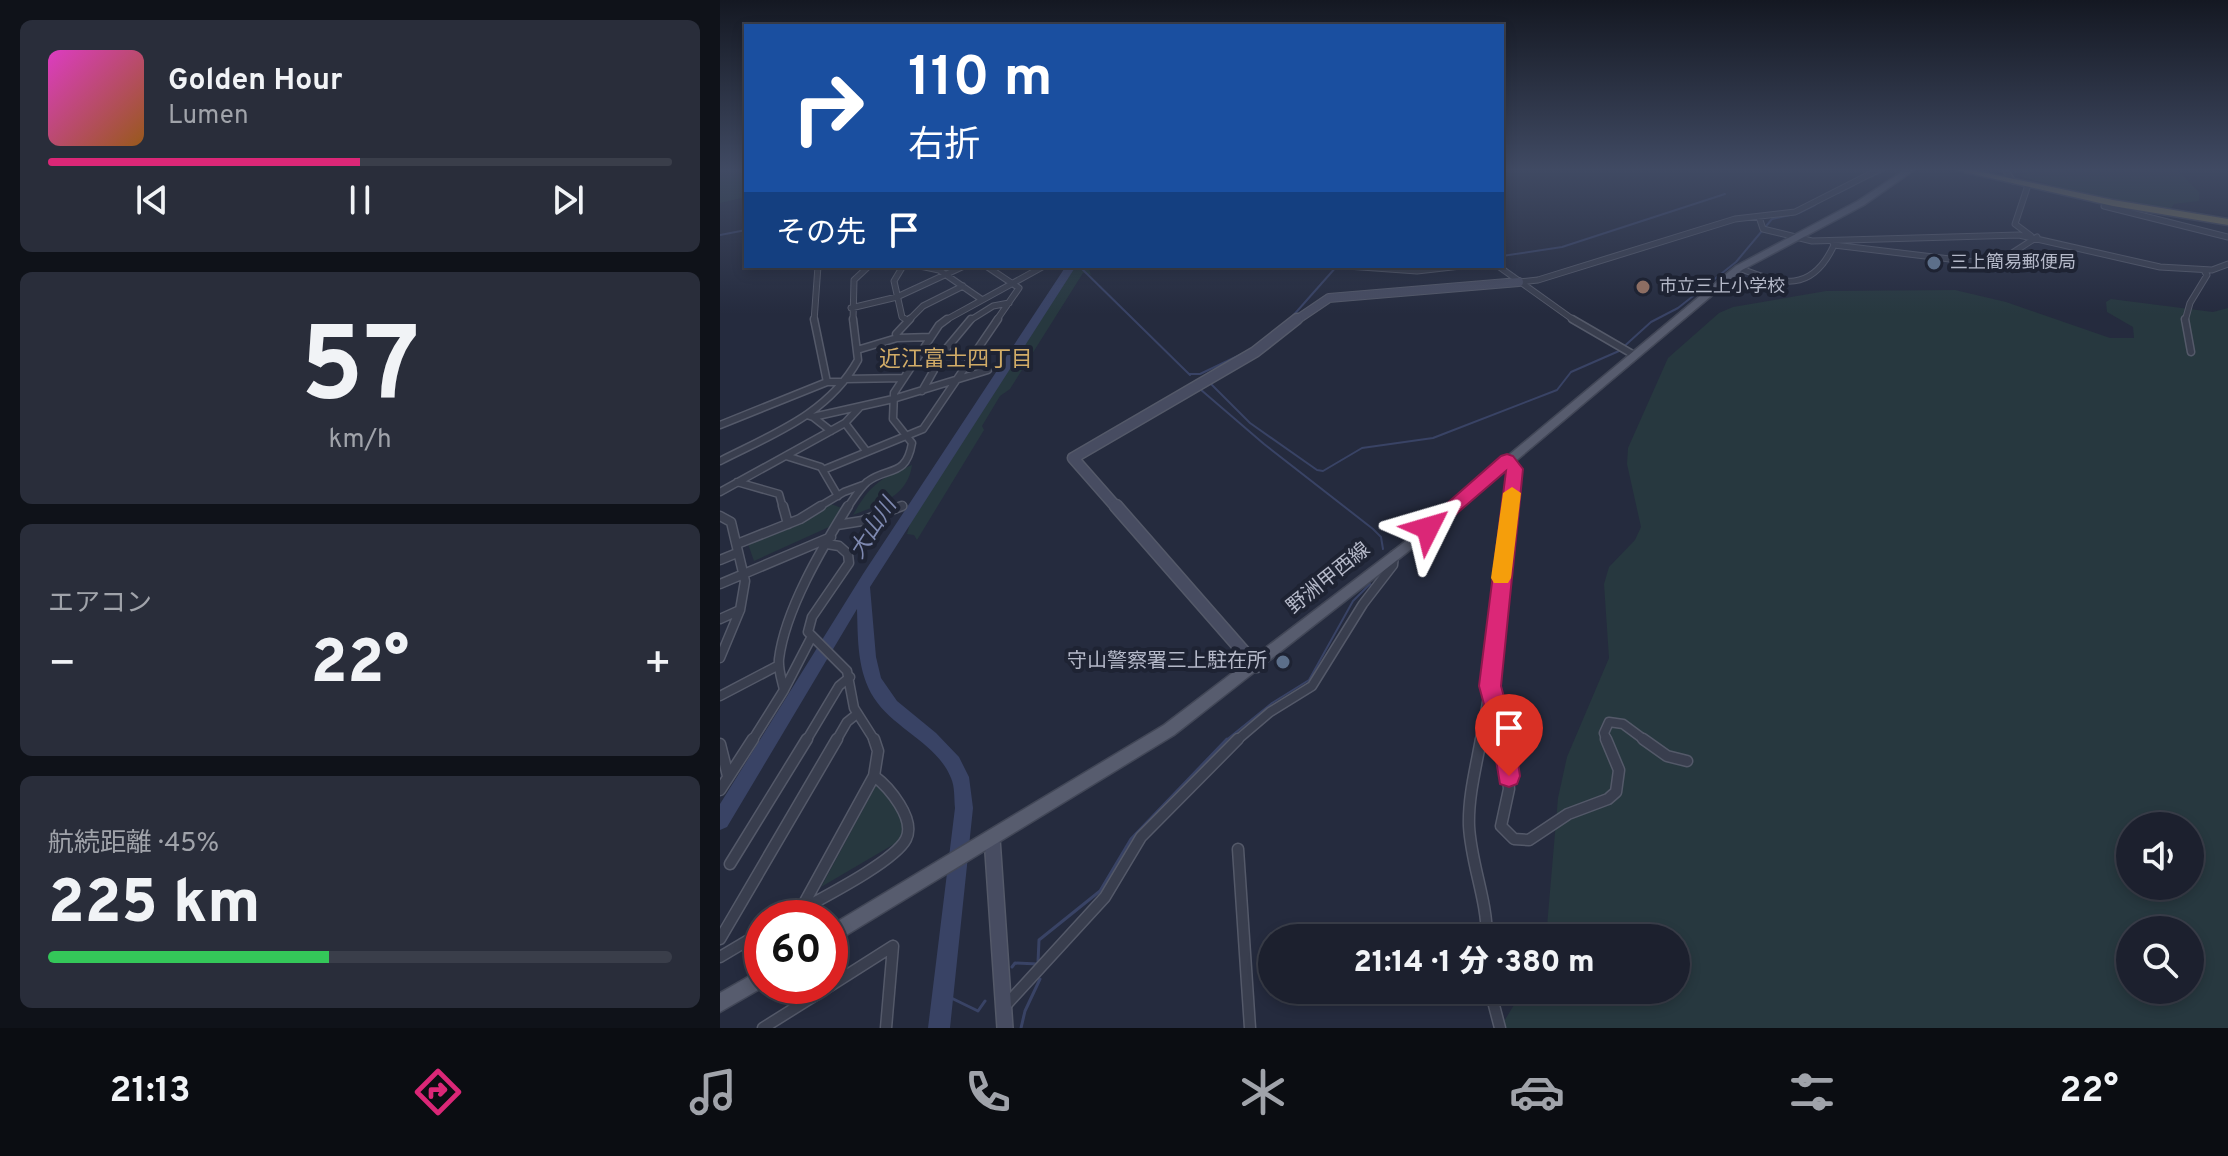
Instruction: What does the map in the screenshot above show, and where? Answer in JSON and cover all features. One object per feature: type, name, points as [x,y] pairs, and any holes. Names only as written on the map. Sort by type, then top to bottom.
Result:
[{"type":"highway","points":[[2206,218],[2228,222]]},
{"type":"main road","name":"野洲甲西線","points":[[848,925],[1169,730],[1256,666],[1394,555],[1739,268],[1831,218]]},
{"type":"main road","points":[[720,1003],[744,989]]},
{"type":"street","points":[[1256,666],[1073,458],[1079,452],[1255,352],[1329,298],[1538,280],[1735,219],[1747,218]]},
{"type":"street","points":[[1759,218],[1763,229],[1792,238],[1983,263],[2006,257],[2034,236]]},
{"type":"street","points":[[2017,218],[2015,224],[2034,236]]},
{"type":"street","points":[[2152,218],[2228,237]]},
{"type":"street","points":[[1833,243],[2034,236],[2166,269],[2205,272],[2227,267]]},
{"type":"street","points":[[1739,268],[1776,281],[1804,280],[1823,270],[1833,243]]},
{"type":"street","points":[[818,268],[813,316],[827,382]]},
{"type":"street","points":[[720,461],[810,416],[831,398],[845,380],[858,360],[851,308],[854,280],[867,268]]},
{"type":"street","points":[[902,268],[894,281],[902,317],[907,320]]},
{"type":"street","points":[[926,268],[946,275],[981,299]]},
{"type":"street","points":[[851,308],[897,297],[960,268]]},
{"type":"street","points":[[823,470],[923,429],[1019,288],[989,268]]},
{"type":"street","points":[[994,271],[1000,268]]},
{"type":"street","points":[[720,560],[737,548],[838,496],[906,465],[911,456],[912,443],[893,419],[893,399],[931,337],[947,318],[1041,268]]},
{"type":"street","points":[[1375,268],[1417,271],[1443,268]]},
{"type":"street","points":[[1501,268],[1580,325],[1634,355]]},
{"type":"street","points":[[852,269],[858,277]]},
{"type":"street","points":[[2191,352],[2183,331],[2184,318],[2192,294],[2207,275],[2205,272]]},
{"type":"street","points":[[897,338],[896,334],[907,320],[923,306],[963,286]]},
{"type":"street","points":[[922,391],[965,322],[1001,303],[1009,303]]},
{"type":"street","points":[[857,350],[897,338],[931,337]]},
{"type":"street","points":[[810,416],[893,399],[988,370]]},
{"type":"street","points":[[720,425],[827,382],[904,378]]},
{"type":"street","points":[[720,492],[845,423],[860,407]]},
{"type":"street","points":[[810,416],[831,431]]},
{"type":"street","points":[[845,423],[867,452]]},
{"type":"street","points":[[786,456],[812,463],[823,470],[838,496]]},
{"type":"street","points":[[1487,924],[1469,828],[1470,801],[1490,686],[1515,469],[1507,460]]},
{"type":"street","points":[[737,482],[779,494],[788,524]]},
{"type":"street","points":[[784,690],[779,665],[788,629],[809,578],[863,485]]},
{"type":"street","points":[[837,525],[862,521],[903,506]]},
{"type":"street","points":[[720,516],[731,522],[745,581],[740,610],[720,656]]},
{"type":"street","points":[[720,584],[829,541],[848,554],[849,563],[812,617],[808,632],[816,645],[847,670],[853,708],[875,738],[878,761],[874,776],[809,900]]},
{"type":"street","points":[[1004,1007],[1105,897],[1141,837],[1166,809],[1243,734],[1270,712],[1312,686],[1347,628],[1393,565],[1394,555]]},
{"type":"street","points":[[720,619],[740,610]]},
{"type":"street","points":[[720,790],[784,690],[811,638]]},
{"type":"street","points":[[720,696],[779,665]]},
{"type":"street","points":[[730,864],[839,686],[850,677]]},
{"type":"street","points":[[1490,686],[1502,730],[1509,776],[1501,826],[1514,839],[1529,840],[1568,814],[1608,799],[1616,792],[1619,770],[1604,733],[1609,722],[1623,724],[1667,756],[1687,761]]},
{"type":"street","points":[[720,939],[847,722],[857,714]]},
{"type":"street","points":[[720,744],[724,780]]},
{"type":"street","points":[[824,900],[898,851],[907,840],[910,831],[908,819],[881,780],[874,776]]},
{"type":"street","points":[[992,838],[1005,1028]]},
{"type":"street","points":[[1238,849],[1250,1028]]},
{"type":"street","points":[[720,957],[744,943]]},
{"type":"street","points":[[848,975],[893,946],[886,1028]]},
{"type":"street","points":[[763,1028],[798,1004]]},
{"type":"street","points":[[1494,1004],[1500,1028]]},
{"type":"shaded area","points":[[1066,268],[1090,268],[1091,275],[1083,273],[1010,389],[1000,396],[982,426],[984,430],[917,540],[914,535],[907,534],[917,499]]},
{"type":"shaded area","points":[[1955,290],[2006,302],[2110,338],[2134,338],[2133,327],[2107,312],[2106,302],[2111,299],[2213,312],[2228,308],[2228,1028],[1500,1028],[1515,1004],[1690,1004],[1690,924],[1547,924],[1558,798],[1567,757],[1609,658],[1604,584],[1609,567],[1635,540],[1641,527],[1627,464],[1628,448],[1668,358],[1719,313],[1733,307],[1826,291]]},
{"type":"shaded area","points":[[912,465],[905,485],[898,492],[882,503],[853,515],[877,484]]},
{"type":"shaded area","points":[[831,504],[844,509],[829,527],[754,561],[748,544],[753,538]]},
{"type":"shaded area","points":[[878,782],[896,802],[905,829],[896,843],[821,887]]},
{"type":"waterway","points":[[1504,256],[1562,247],[1651,218]]},
{"type":"waterway","points":[[1210,383],[1250,423],[1317,470],[1323,471],[1362,448],[1433,438],[1557,390],[1571,372],[1619,351],[1651,322],[1678,308],[1736,262],[1772,219],[1777,218]]},
{"type":"waterway","points":[[720,235],[744,230]]},
{"type":"waterway","name":"大山川","points":[[720,821],[868,578],[1070,268]]},
{"type":"waterway","points":[[1081,268],[1190,375]]},
{"type":"waterway","points":[[1291,318],[1335,268]]},
{"type":"waterway","points":[[1190,374],[1200,374],[1244,353]]},
{"type":"waterway","points":[[1200,389],[1264,444],[1373,529],[1381,537],[1383,549]]},
{"type":"waterway","points":[[1225,741],[1272,703],[1309,680],[1353,601],[1370,584]]},
{"type":"waterway","points":[[863,587],[868,657],[873,680],[891,707],[942,750],[953,763],[962,784],[964,808],[939,1028]]},
{"type":"waterway","points":[[1038,962],[1039,940],[1100,891],[1131,839],[1225,741]]},
{"type":"waterway","points":[[1012,967],[1015,963],[1038,964]]},
{"type":"waterway","points":[[1021,1028],[1025,1011],[1040,979]]},
{"type":"waterway","points":[[943,994],[978,1011],[985,1001]]},
{"type":"slow traffic","points":[[1501,578],[1512,493]]},
{"type":"place","name":"三上簡易郵便局","points":[[1934,263]]},
{"type":"place","name":"市立三上小学校","points":[[1643,287]]},
{"type":"place","name":"守山警察署三上駐在所","points":[[1283,662]]},
{"type":"district","name":"近江富士四丁目","points":[[956,360]]},
{"type":"route","points":[[1428,528],[1507,460],[1515,469],[1490,686],[1502,730],[1509,776]]}]
